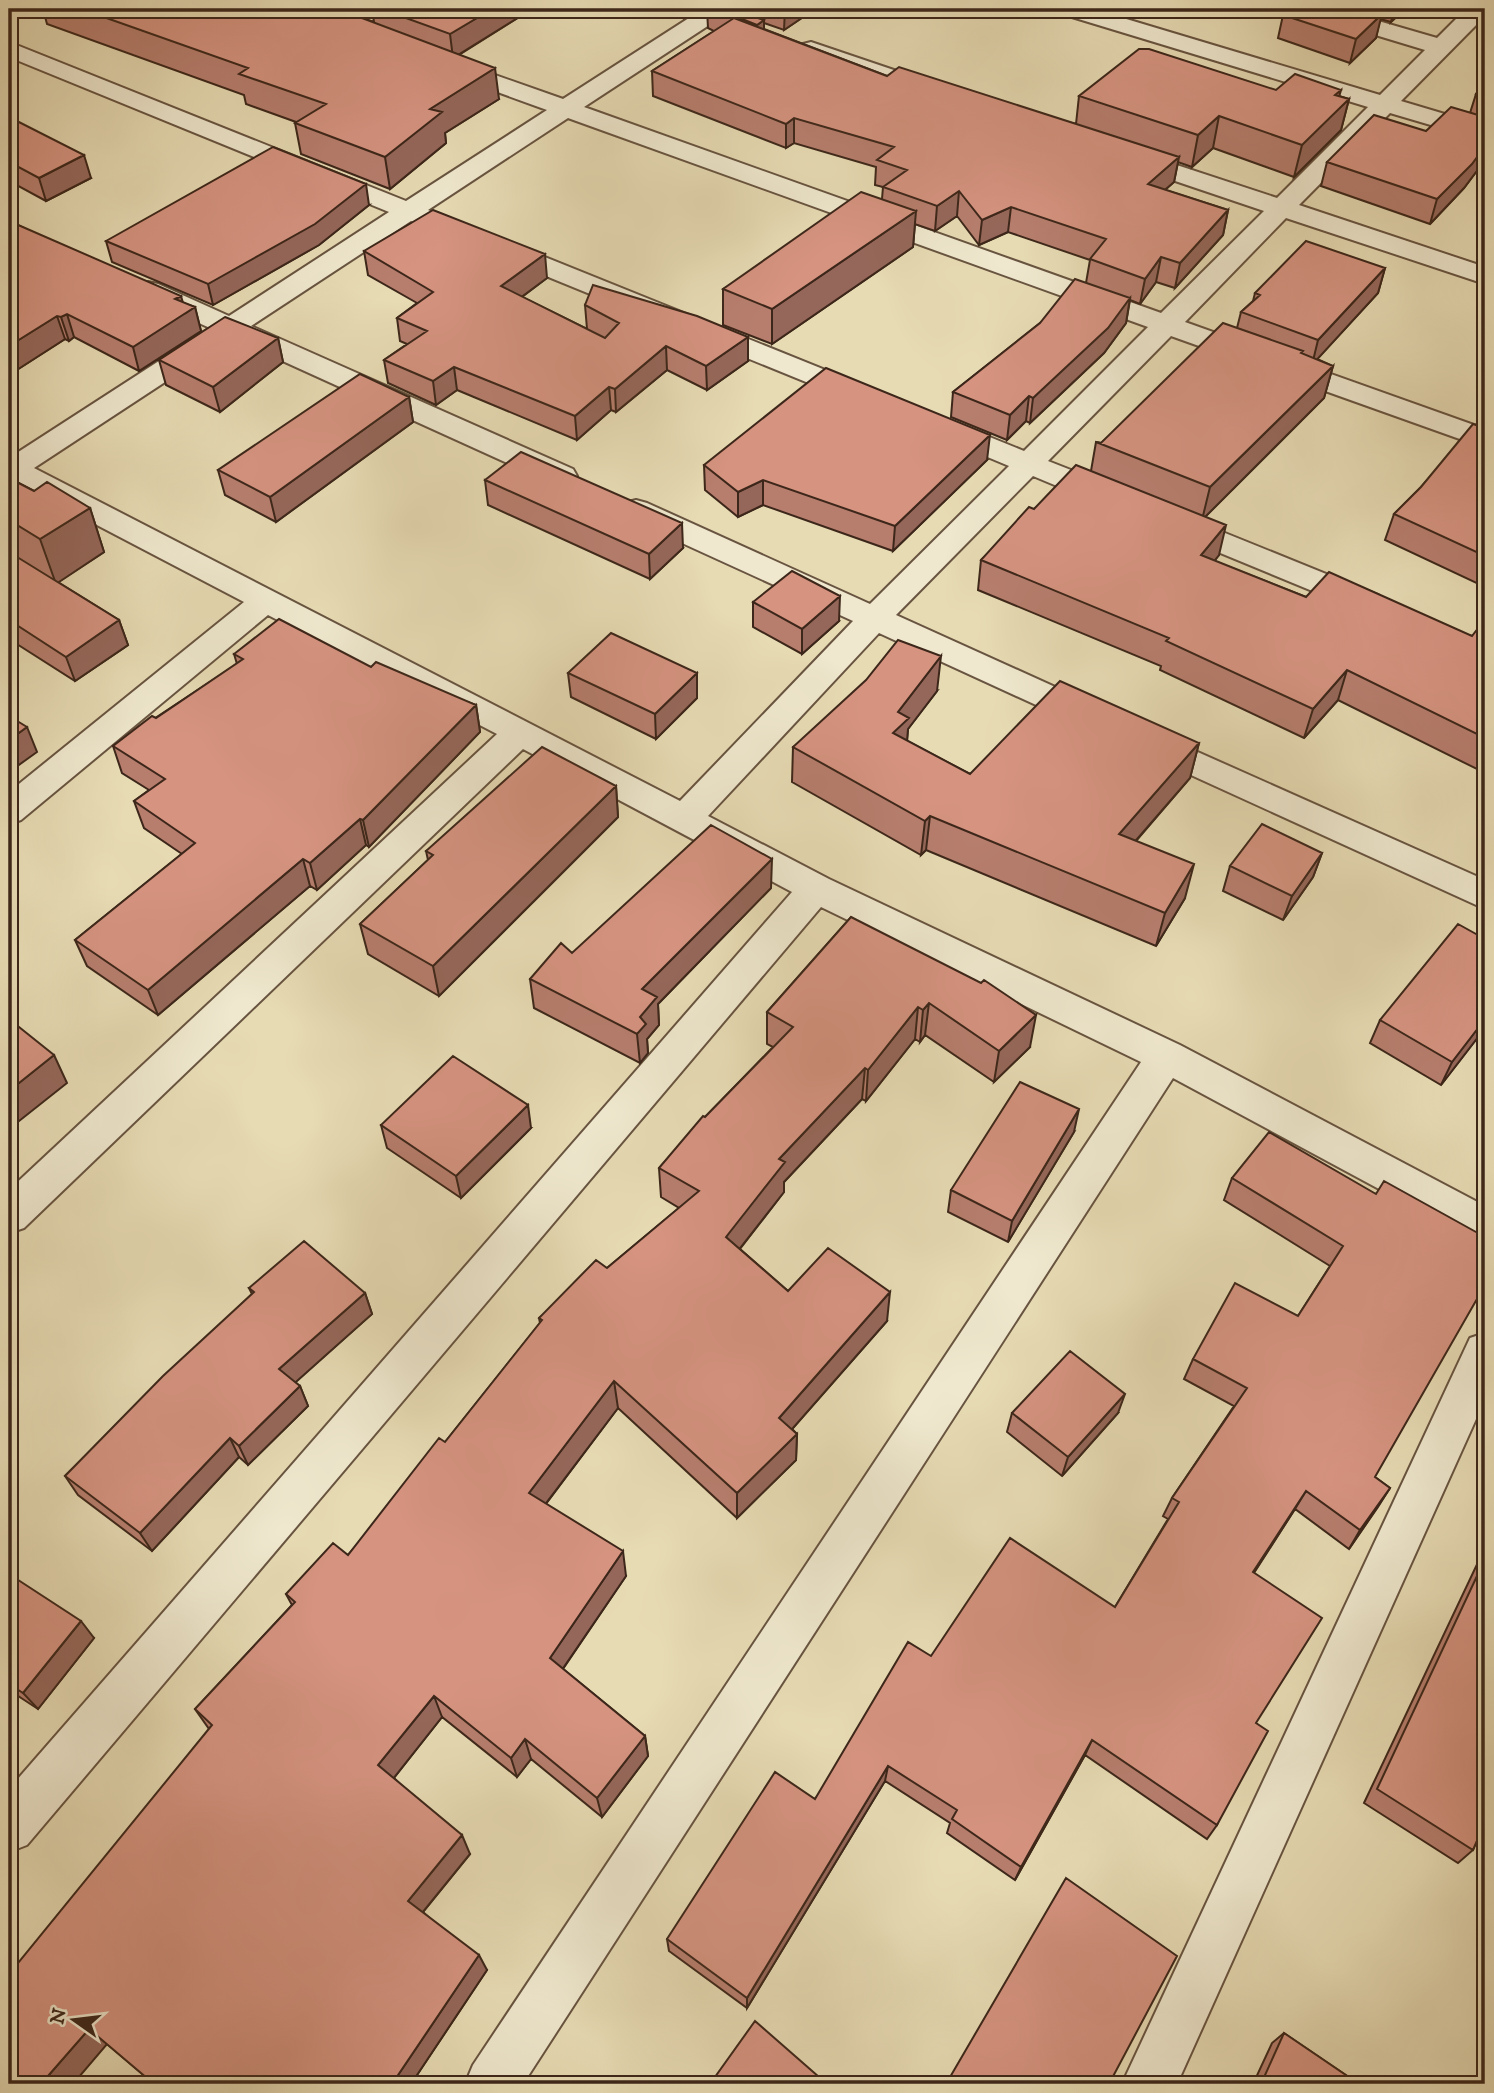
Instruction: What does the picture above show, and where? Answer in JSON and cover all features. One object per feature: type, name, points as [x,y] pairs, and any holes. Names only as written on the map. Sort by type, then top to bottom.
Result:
[{"type":"street","points":[[1070,9],[1485,134]]},
{"type":"street","points":[[1314,9],[1441,47]]},
{"type":"street","points":[[684,819],[875,618],[1385,103],[1480,12]]},
{"type":"street","points":[[721,16],[563,110],[232,326],[21,479],[520,732],[816,889],[1166,1056],[1485,1226]]},
{"type":"street","points":[[787,41],[956,98]]},
{"type":"street","points":[[9,49],[410,209],[886,405]]},
{"type":"street","points":[[422,57],[563,110],[1167,323],[1485,439]]},
{"type":"street","points":[[1098,147],[1485,276]]},
{"type":"street","points":[[120,278],[232,326],[1485,895]]},
{"type":"street","points":[[912,415],[1396,614]]},
{"type":"street","points":[[9,811],[265,601]]},
{"type":"street","points":[[9,1216],[520,732]]},
{"type":"street","points":[[9,1826],[816,889]]},
{"type":"street","points":[[492,2084],[1166,1056]]},
{"type":"street","points":[[1149,2084],[1485,1352]]},
{"type":"building","points":[[81,9],[338,9],[495,68],[430,109],[442,112],[385,157],[295,123],[326,104],[239,74],[248,68]]},
{"type":"building","points":[[381,9],[492,9],[450,34]]},
{"type":"building","points":[[717,9],[730,9],[764,20],[757,25]]},
{"type":"building","points":[[1289,9],[1363,9],[1382,14],[1356,39],[1283,15]]},
{"type":"building","points":[[734,18],[887,76],[899,67],[1179,157],[1148,184],[1228,210],[1180,263],[1161,257],[1145,279],[1090,259],[1106,239],[1011,207],[982,220],[959,191],[937,206],[883,187],[907,170],[877,160],[894,147],[794,118],[786,124],[652,71]]},
{"type":"building","points":[[1139,49],[1149,49],[1276,90],[1295,74],[1341,90],[1335,95],[1349,99],[1302,145],[1219,116],[1198,135],[1079,96]]},
{"type":"building","points":[[1485,82],[1485,97],[1476,94]]},
{"type":"building","points":[[1451,107],[1485,117],[1485,146],[1472,164],[1437,199],[1327,162],[1374,115],[1426,131]]},
{"type":"building","points":[[9,117],[84,155],[39,178],[9,162]]},
{"type":"building","points":[[273,147],[366,184],[315,224],[208,284],[106,241]]},
{"type":"building","points":[[861,192],[916,211],[772,309],[723,289]]},
{"type":"building","points":[[433,210],[545,254],[501,286],[605,338],[619,323],[585,305],[593,285],[697,316],[748,337],[706,366],[666,346],[615,389],[609,387],[575,416],[454,367],[433,381],[384,360],[427,331],[397,318],[433,292],[364,251]]},
{"type":"building","points":[[9,221],[181,296],[175,299],[195,307],[133,347],[67,314],[57,316],[9,346]]},
{"type":"building","points":[[1306,241],[1385,268],[1318,340],[1241,312],[1260,295],[1255,293]]},
{"type":"building","points":[[1075,279],[1130,298],[1108,328],[1033,398],[1029,396],[1010,415],[953,392],[1040,323]]},
{"type":"building","points":[[225,317],[278,338],[213,387],[159,360]]},
{"type":"building","points":[[1223,323],[1303,351],[1301,353],[1333,366],[1210,487],[1096,442],[1101,443]]},
{"type":"building","points":[[826,368],[990,435],[895,526],[763,480],[738,492],[704,465]]},
{"type":"building","points":[[360,374],[409,397],[270,497],[218,470]]},
{"type":"building","points":[[1480,419],[1485,421],[1485,556],[1394,514]]},
{"type":"building","points":[[521,452],[682,523],[649,554],[485,480]]},
{"type":"building","points":[[1076,465],[1226,525],[1201,555],[1306,597],[1329,572],[1472,636],[1479,627],[1485,630],[1485,738],[1347,670],[1313,709],[1166,641],[1169,638],[981,560],[1029,507],[1034,509]]},
{"type":"building","points":[[9,478],[34,491],[47,482],[90,508],[40,539],[9,520]]},
{"type":"building","points":[[9,552],[119,620],[66,657],[9,620]]},
{"type":"building","points":[[792,571],[840,596],[802,629],[753,602]]},
{"type":"building","points":[[279,619],[371,667],[376,662],[476,705],[363,820],[360,819],[310,863],[303,859],[148,990],[75,940],[195,843],[134,801],[165,779],[113,746],[152,716],[156,718],[243,659],[234,654]]},
{"type":"building","points":[[611,633],[697,673],[655,714],[568,673]]},
{"type":"building","points":[[898,640],[941,656],[898,712],[909,718],[893,733],[970,774],[1060,681],[1199,743],[1119,834],[1194,864],[1165,913],[930,816],[925,821],[793,747],[866,680]]},
{"type":"building","points":[[9,716],[27,727],[9,740]]},
{"type":"building","points":[[542,747],[616,786],[433,966],[360,924],[433,855],[426,851]]},
{"type":"building","points":[[1262,824],[1322,853],[1292,896],[1230,866]]},
{"type":"building","points":[[711,825],[772,859],[642,989],[657,997],[640,1017],[646,1024],[637,1034],[530,979],[561,943],[572,953]]},
{"type":"building","points":[[851,917],[981,983],[984,980],[1036,1015],[999,1051],[929,1003],[923,1010],[918,1007],[868,1070],[865,1068],[779,1159],[785,1162],[726,1237],[788,1291],[828,1248],[890,1292],[779,1418],[797,1434],[737,1493],[614,1381],[529,1493],[623,1551],[550,1658],[645,1736],[597,1798],[525,1739],[511,1758],[434,1696],[378,1765],[462,1835],[408,1901],[479,1955],[392,2084],[154,2084],[89,2029],[41,2084],[9,2084],[9,1974],[212,1725],[195,1709],[295,1602],[286,1594],[333,1543],[348,1555],[439,1438],[445,1442],[542,1320],[539,1318],[596,1260],[607,1268],[699,1191],[659,1168],[703,1116],[705,1117],[793,1027],[767,1012]]},
{"type":"building","points":[[1458,924],[1485,939],[1485,1019],[1452,1062],[1380,1020]]},
{"type":"building","points":[[9,1019],[54,1055],[9,1091]]},
{"type":"building","points":[[453,1056],[528,1105],[456,1176],[381,1125]]},
{"type":"building","points":[[1020,1082],[1079,1109],[1012,1221],[951,1190]]},
{"type":"building","points":[[1269,1132],[1376,1194],[1384,1181],[1485,1237],[1485,1285],[1375,1477],[1390,1488],[1360,1530],[1306,1491],[1253,1572],[1322,1618],[1256,1723],[1268,1731],[1217,1825],[1092,1740],[1021,1867],[952,1819],[957,1810],[888,1766],[747,1998],[667,1939],[775,1772],[815,1799],[908,1642],[931,1656],[1010,1538],[1115,1607],[1179,1502],[1172,1498],[1247,1388],[1193,1359],[1235,1283],[1298,1316],[1343,1246],[1232,1178]]},
{"type":"building","points":[[304,1241],[365,1293],[279,1369],[300,1386],[239,1446],[230,1438],[140,1533],[65,1476],[163,1376],[254,1292],[249,1288]]},
{"type":"building","points":[[1070,1351],[1125,1394],[1068,1457],[1012,1413]]},
{"type":"building","points":[[1485,1559],[1485,1822],[1473,1850],[1377,1789]]},
{"type":"building","points":[[9,1574],[81,1621],[23,1693],[9,1684]]},
{"type":"building","points":[[1066,1878],[1177,1956],[1109,2084],[946,2084]]},
{"type":"building","points":[[755,2021],[827,2084],[710,2084]]},
{"type":"building","points":[[1284,2033],[1359,2084],[1261,2084]]}]
